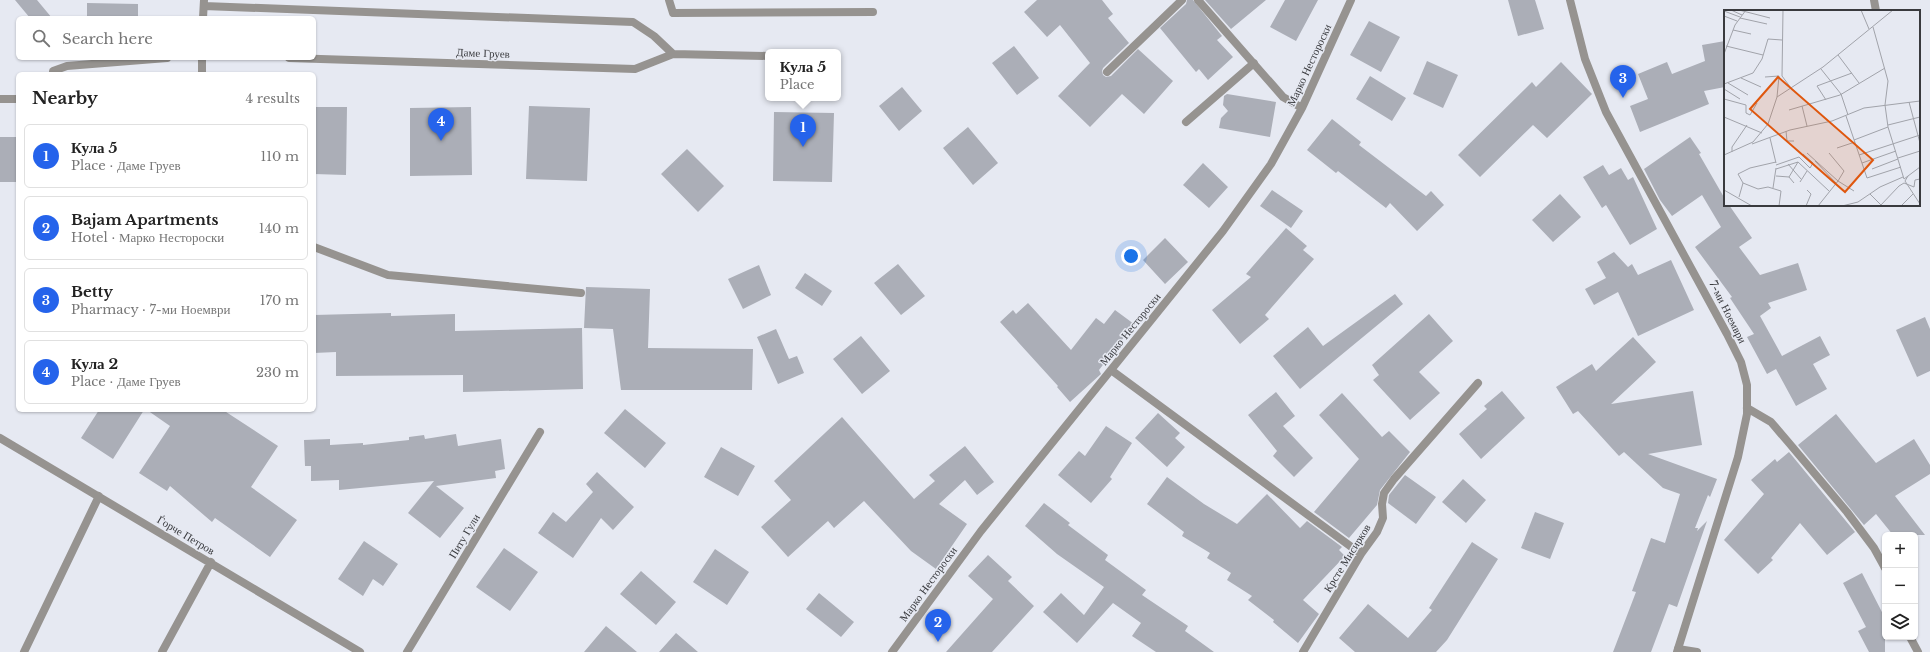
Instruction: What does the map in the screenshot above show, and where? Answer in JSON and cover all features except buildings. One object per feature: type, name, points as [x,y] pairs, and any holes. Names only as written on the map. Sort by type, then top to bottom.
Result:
[{"type":"street","points":[[669,0],[673,13],[874,12]]},
{"type":"street","points":[[1107,72],[1182,0]]},
{"type":"street","points":[[1198,0],[1283,97],[1302,108]]},
{"type":"street","name":"Марко Нестороски","points":[[892,652],[980,531],[1223,231],[1271,164],[1302,108],[1351,0]]},
{"type":"street","name":"7-ми Ноември","points":[[1570,0],[1585,59],[1606,112],[1692,268],[1741,362],[1747,385],[1747,408],[1738,457],[1678,651]]},
{"type":"street","points":[[1874,0],[1876,10]]},
{"type":"street","points":[[203,16],[204,3],[633,22],[654,36],[672,54]]},
{"type":"street","name":"Даме Груев","points":[[316,59],[635,69],[672,54],[765,56]]},
{"type":"street","points":[[53,72],[67,66],[142,60]]},
{"type":"street","points":[[202,60],[202,72]]},
{"type":"street","points":[[1186,122],[1254,63]]},
{"type":"street","points":[[0,98],[16,99]]},
{"type":"street","points":[[316,248],[388,275],[581,293]]},
{"type":"street","points":[[1111,370],[1361,554]]},
{"type":"street","name":"Крсте Мисирков","points":[[1303,652],[1361,554],[1377,532],[1383,518],[1382,504],[1384,493],[1394,479],[1478,382]]},
{"type":"street","points":[[1747,408],[1771,422],[1847,512],[1874,548],[1882,563]]},
{"type":"street","name":"Питу Гули","points":[[407,652],[540,432]]},
{"type":"street","name":"Ѓорче Петров","points":[[0,438],[211,562],[360,652]]},
{"type":"street","points":[[24,652],[99,496]]},
{"type":"street","points":[[162,652],[211,562]]},
{"type":"street","points":[[1912,640],[1918,652]]},
{"type":"street","points":[[1678,651],[1697,652]]},
{"type":"place","name":"Betty","points":[[1623,98]]},
{"type":"place","name":"Кула 2","points":[[441,141]]},
{"type":"place","name":"Кула 5","points":[[803,147]]},
{"type":"place","name":"Bajam Apartments","points":[[938,642]]}]
